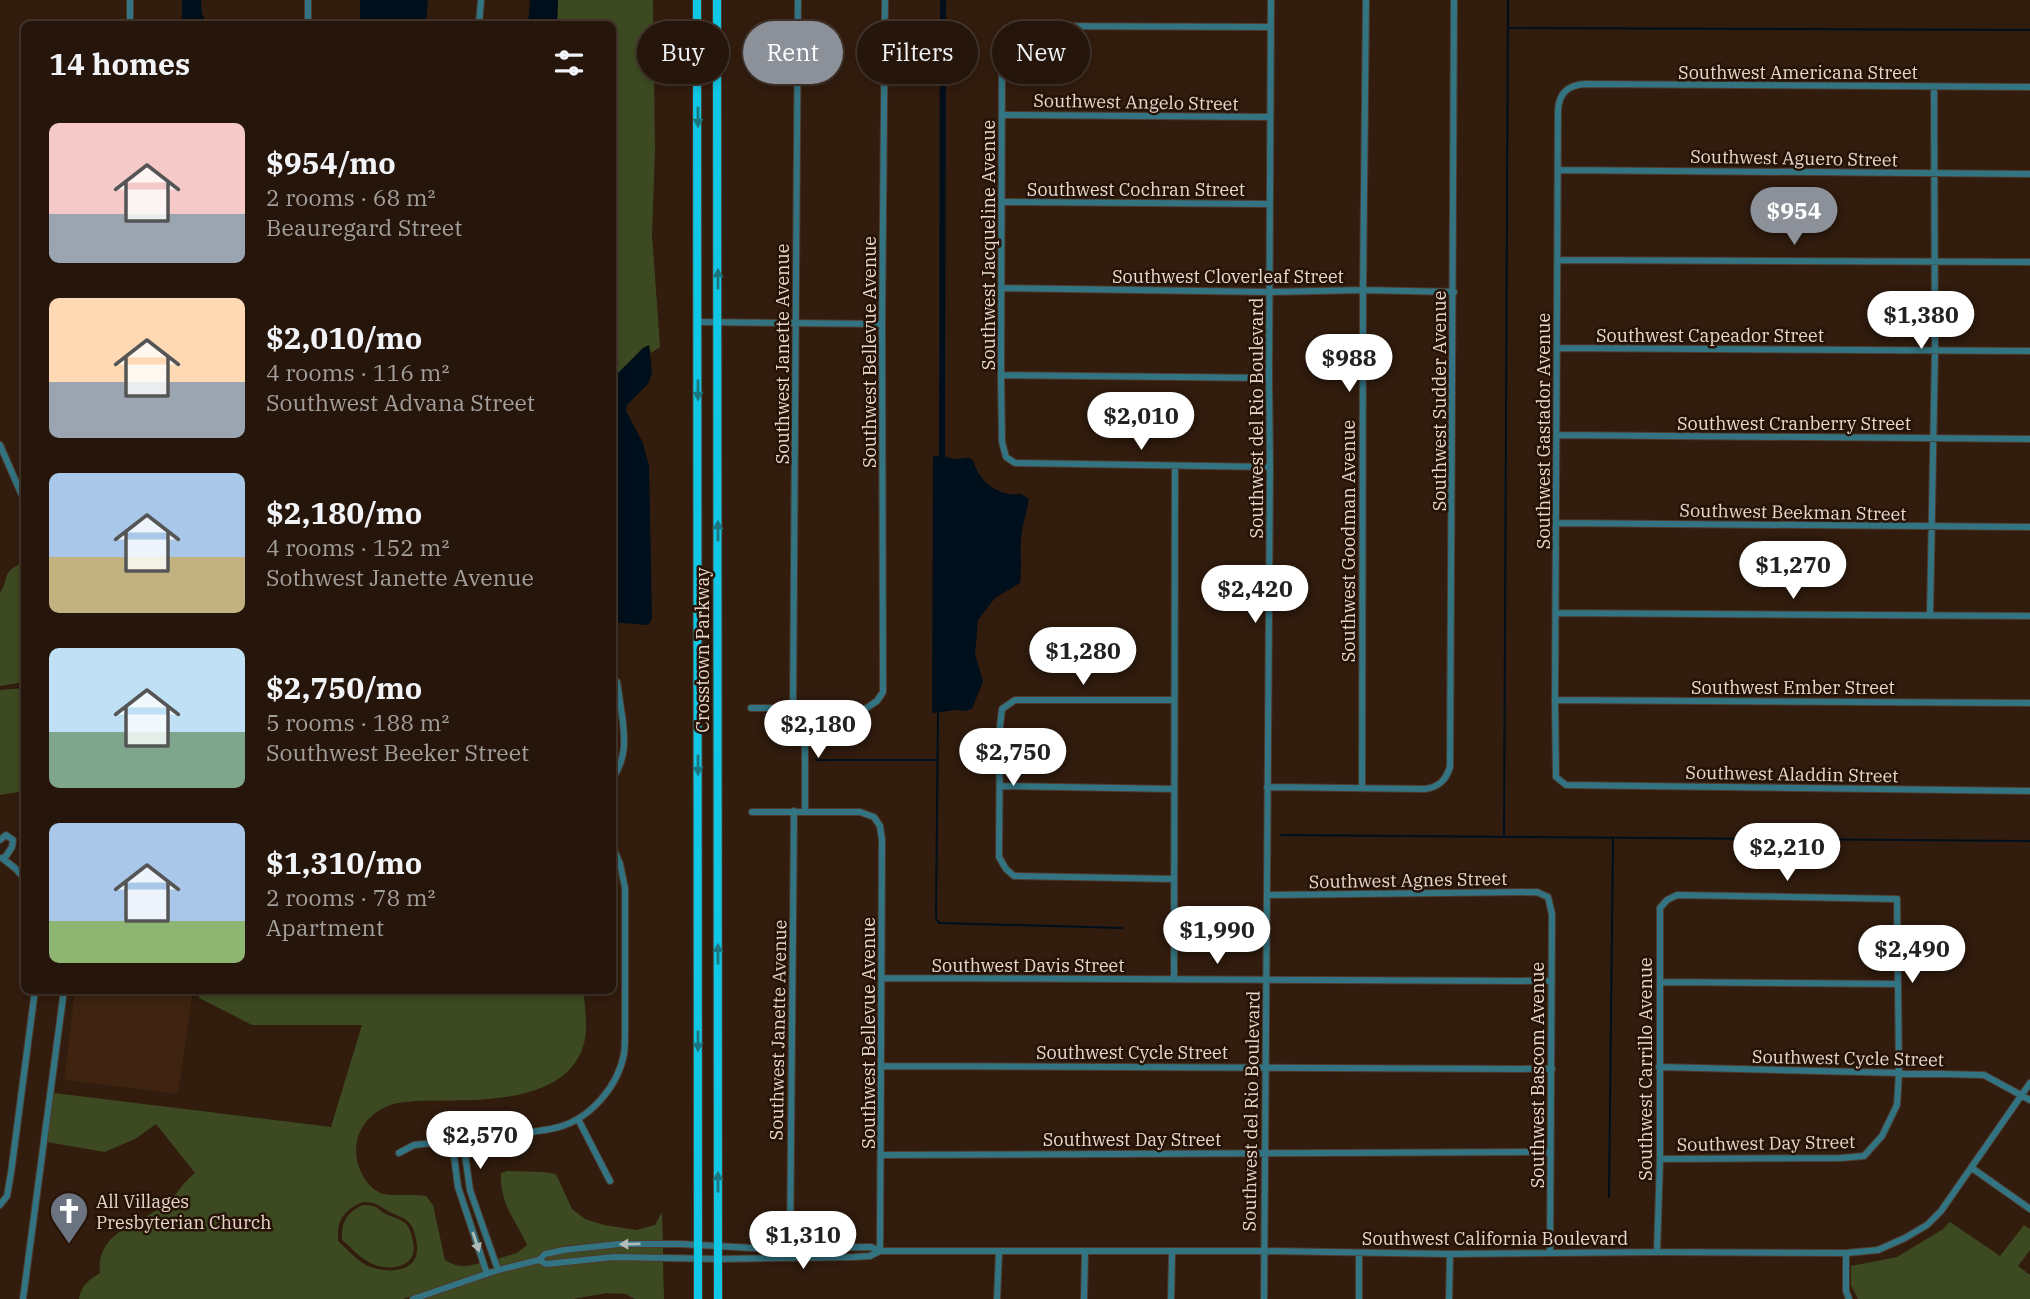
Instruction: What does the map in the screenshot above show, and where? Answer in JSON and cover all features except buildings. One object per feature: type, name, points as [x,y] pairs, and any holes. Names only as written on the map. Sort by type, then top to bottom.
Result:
[{"type":"main road","name":"Crosstown Parkway","points":[[698,0],[698,1299]]},
{"type":"main road","name":"Crosstown Parkway","points":[[717,0],[718,1299]]},
{"type":"street","points":[[130,0],[130,21]]},
{"type":"street","points":[[308,0],[308,21]]},
{"type":"street","points":[[479,21],[481,0]]},
{"type":"street","name":"Southwest Janette Avenue","points":[[793,708],[798,0]]},
{"type":"street","name":"Southwest Bellevue Avenue","points":[[805,708],[865,709],[877,701],[883,692],[885,0]]},
{"type":"street","name":"Southwest del Rio Boulevard","points":[[1264,1299],[1271,0]]},
{"type":"street","name":"Southwest Goodman Avenue","points":[[1362,788],[1366,0]]},
{"type":"street","name":"Southwest Sudder Avenue","points":[[1362,788],[1425,789],[1437,786],[1450,766],[1454,0]]},
{"type":"street","name":"Southwest Jacqueline Avenue","points":[[1175,466],[1015,463],[1006,457],[1002,442],[1000,375],[1002,47],[1008,33],[1017,26],[1271,27]]},
{"type":"street","name":"Southwest Americana Street","points":[[1567,89],[1585,84],[2030,87]]},
{"type":"street","points":[[1930,615],[1935,350],[1934,87]]},
{"type":"street","name":"Southwest Gastador Avenue","points":[[1556,777],[1558,104],[1567,89]]},
{"type":"street","name":"Southwest Angelo Street","points":[[1003,114],[1269,117]]},
{"type":"street","name":"Southwest Aguero Street","points":[[1558,170],[2030,174]]},
{"type":"street","name":"Southwest Cochran Street","points":[[1002,202],[1270,204]]},
{"type":"street","points":[[1559,260],[2030,262]]},
{"type":"street","name":"Southwest Cloverleaf Street","points":[[1002,288],[1454,292]]},
{"type":"street","points":[[698,322],[882,324]]},
{"type":"street","name":"Southwest Capeador Street","points":[[1557,348],[2030,351]]},
{"type":"street","points":[[1000,375],[1269,378]]},
{"type":"street","name":"Southwest Cranberry Street","points":[[1557,435],[2030,439]]},
{"type":"street","points":[[0,445],[21,493]]},
{"type":"street","points":[[1174,979],[1175,466],[1270,467]]},
{"type":"street","name":"Southwest Beekman Street","points":[[1556,523],[2030,527]]},
{"type":"street","points":[[1556,612],[2030,615]]},
{"type":"street","points":[[616,774],[625,746],[617,682]]},
{"type":"street","points":[[1174,700],[1015,700],[1002,709],[999,856],[1006,869],[1014,876],[1174,879]]},
{"type":"street","name":"Southwest Ember Street","points":[[1556,700],[2030,703]]},
{"type":"street","points":[[751,708],[805,708],[804,811],[752,812]]},
{"type":"street","name":"Southwest Aladdin Street","points":[[1556,777],[1566,785],[2030,791]]},
{"type":"street","points":[[1000,786],[1174,789]]},
{"type":"street","points":[[1267,787],[1362,788]]},
{"type":"street","name":"Southwest Janette Avenue","points":[[790,1248],[794,811]]},
{"type":"street","name":"Southwest Bellevue Avenue","points":[[804,811],[860,812],[874,817],[882,833],[880,1251]]},
{"type":"street","points":[[0,840],[6,835],[13,840],[10,852],[2,858],[21,875]]},
{"type":"street","points":[[399,1153],[414,1144],[535,1132],[561,1126],[578,1119],[610,1089],[624,1053],[625,888],[616,854]]},
{"type":"street","name":"Southwest Agnes Street","points":[[1267,895],[1537,892],[1548,897]]},
{"type":"street","name":"Southwest Carrillo Avenue","points":[[1657,1252],[1660,1159],[1660,908],[1667,900],[1677,895],[1897,899],[1898,984]]},
{"type":"street","name":"Southwest Bascom Avenue","points":[[1548,897],[1552,914],[1550,1253]]},
{"type":"street","name":"Southwest Davis Street","points":[[882,978],[1552,981]]},
{"type":"street","points":[[1660,982],[1898,984],[1899,1072]]},
{"type":"street","points":[[0,1205],[7,1196],[11,1173],[34,994]]},
{"type":"street","points":[[23,1299],[63,994]]},
{"type":"street","name":"Southwest Cycle Street","points":[[881,1066],[1552,1069]]},
{"type":"street","name":"Southwest Cycle Street","points":[[1659,1068],[1983,1075],[2030,1100]]},
{"type":"street","name":"Southwest Day Street","points":[[1660,1159],[1864,1156],[1882,1136],[1897,1105],[1899,1072]]},
{"type":"street","name":"Southwest California Boulevard","points":[[413,1299],[498,1270],[540,1260],[545,1254],[619,1244],[871,1247],[880,1251],[1264,1251],[1450,1255],[1846,1253],[1878,1250],[1927,1225],[1941,1211],[2030,1083]]},
{"type":"street","points":[[578,1119],[610,1181]]},
{"type":"street","points":[[463,1140],[470,1190],[498,1270]]},
{"type":"street","points":[[452,1141],[458,1187],[487,1274]]},
{"type":"street","name":"Southwest Day Street","points":[[881,1155],[1551,1152]]},
{"type":"street","points":[[1972,1168],[2030,1209]]},
{"type":"street","name":"Southwest California Boulevard","points":[[540,1260],[546,1264],[614,1257],[854,1257],[870,1256],[880,1251]]},
{"type":"street","points":[[997,1299],[999,1252]]},
{"type":"street","points":[[1084,1299],[1085,1252]]},
{"type":"street","points":[[1171,1299],[1172,1252]]},
{"type":"street","points":[[1359,1252],[1359,1299]]},
{"type":"street","points":[[1846,1253],[1849,1299]]},
{"type":"street","points":[[1449,1299],[1450,1255]]},
{"type":"shaded area","points":[[75,994],[193,994],[178,1094],[64,1080]]},
{"type":"green space","points":[[558,0],[653,0],[653,21],[637,21],[637,84],[654,84],[652,235],[660,347],[651,353],[649,345],[643,348],[616,376],[616,21],[557,21]]},
{"type":"green space","points":[[21,564],[21,682],[0,686],[0,593],[9,572]]},
{"type":"green space","points":[[21,688],[21,792],[0,795],[0,690]]},
{"type":"green space","points":[[200,994],[584,994],[585,1039],[576,1062],[560,1078],[539,1089],[514,1096],[395,1104],[369,1118],[359,1135],[356,1155],[363,1176],[369,1184],[383,1194],[426,1196],[433,1205],[445,1260],[462,1266],[480,1263],[483,1272],[403,1299],[79,1299],[84,1286],[100,1273],[101,1258],[113,1237],[169,1201],[195,1173],[156,1124],[135,1139],[105,1152],[47,1142],[54,1093],[331,1127],[362,1025],[252,1025],[199,998]],"holes":[[[363,1202],[376,1204],[411,1225],[417,1251],[410,1265],[395,1270],[376,1269],[360,1261],[338,1241],[340,1222],[346,1212]]]},
{"type":"green space","points":[[507,1171],[556,1174],[572,1209],[585,1219],[604,1225],[636,1230],[655,1225],[662,1212],[663,1241],[619,1241],[564,1246],[544,1251],[537,1257],[500,1266],[497,1259],[517,1253],[527,1245],[503,1194],[501,1173]]},
{"type":"green space","points":[[363,1205],[375,1207],[407,1225],[414,1250],[406,1263],[391,1267],[374,1265],[342,1240],[346,1218]]},
{"type":"green space","points":[[1950,1222],[2000,1256],[2024,1225],[2030,1229],[2030,1250],[2018,1266],[2030,1275],[2030,1299],[1858,1299],[1851,1285],[1851,1266],[1897,1257]]},
{"type":"green space","points":[[663,1247],[663,1254],[545,1259],[584,1250]]},
{"type":"green space","points":[[614,1261],[663,1261],[664,1299],[635,1299],[626,1294],[607,1293],[573,1299],[424,1299],[499,1273],[539,1263],[546,1267]]},
{"type":"water","points":[[182,0],[201,0],[206,21],[182,21]]},
{"type":"water","points":[[360,0],[428,0],[426,21],[360,21]]},
{"type":"water","points":[[530,0],[558,0],[557,21],[528,21]]},
{"type":"water","points":[[649,345],[652,373],[648,384],[627,405],[626,411],[643,443],[649,466],[652,619],[646,625],[616,622],[616,375]]},
{"type":"water","points":[[933,456],[969,458],[973,460],[983,480],[994,489],[1007,494],[1021,494],[1029,499],[1022,528],[1020,583],[995,598],[978,620],[975,654],[983,681],[972,709],[932,713]]},
{"type":"waterway","points":[[942,455],[943,0]]},
{"type":"waterway","points":[[1504,837],[1508,0]]},
{"type":"waterway","points":[[1510,28],[2030,30]]},
{"type":"waterway","points":[[938,713],[936,918],[939,923],[1122,928]]},
{"type":"waterway","points":[[816,760],[937,760]]},
{"type":"waterway","points":[[1281,835],[2030,841]]},
{"type":"waterway","points":[[1609,1197],[1613,838]]},
{"type":"place","name":"All Villages Presbyterian Church","points":[[69,1245]]}]
